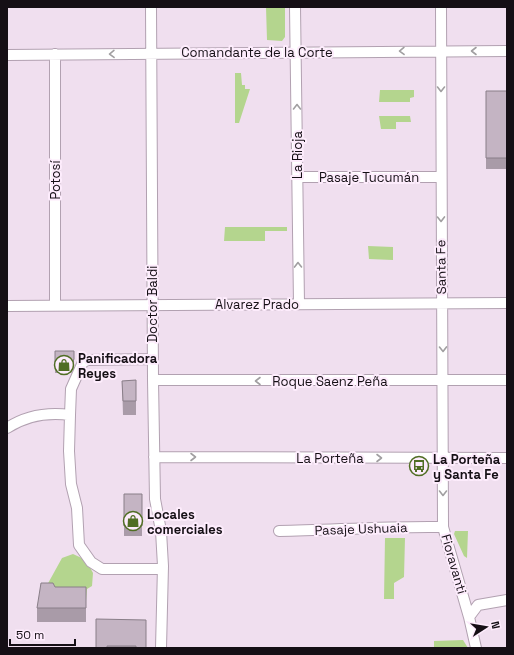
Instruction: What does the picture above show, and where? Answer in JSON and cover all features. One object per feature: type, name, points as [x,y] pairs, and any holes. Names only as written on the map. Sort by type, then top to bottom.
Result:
[{"type":"street","name":"Doctor Baldi","points":[[151,7],[152,359],[155,499],[161,531],[163,569],[161,648]]},
{"type":"street","name":"La Rioja","points":[[295,7],[298,304]]},
{"type":"street","name":"Santa Fe","points":[[441,7],[440,177],[444,458],[443,527]]},
{"type":"street","name":"Comandante de la Corte","points":[[7,54],[441,50],[507,51]]},
{"type":"street","name":"Potosí","points":[[55,54],[55,305]]},
{"type":"street","name":"Pasaje Tucumán","points":[[297,177],[440,177]]},
{"type":"street","name":"Alvarez Prado","points":[[7,306],[507,303]]},
{"type":"street","points":[[152,359],[88,360],[83,362],[71,389],[69,451],[71,484],[77,508],[79,545],[91,562],[102,569],[163,569]]},
{"type":"street","name":"Roque Saenz Peña","points":[[153,380],[507,380]]},
{"type":"street","points":[[7,428],[19,420],[52,412],[70,415]]},
{"type":"street","name":"La Porteña","points":[[154,456],[507,458]]},
{"type":"street","name":"Pasaje Ushuaia","points":[[279,531],[330,530],[382,526],[443,527]]},
{"type":"street","name":"Fioravanti","points":[[443,527],[469,617],[476,648]]},
{"type":"street","points":[[469,617],[478,604],[507,600]]},
{"type":"green space","points":[[266,7],[285,7],[285,37],[282,41],[267,40]]},
{"type":"green space","points":[[235,73],[241,73],[242,85],[245,85],[245,89],[250,89],[239,123],[235,123]]},
{"type":"green space","points":[[380,90],[414,90],[414,97],[410,98],[410,102],[379,102]]},
{"type":"green space","points":[[379,116],[410,116],[411,122],[396,122],[396,129],[381,129]]},
{"type":"green space","points":[[225,227],[287,227],[287,231],[265,231],[265,241],[224,241]]},
{"type":"green space","points":[[368,246],[393,247],[393,260],[369,259]]},
{"type":"green space","points":[[455,531],[468,531],[467,558],[464,556],[454,534]]},
{"type":"green space","points":[[385,538],[405,538],[404,577],[394,583],[394,599],[384,599]]},
{"type":"green space","points":[[73,554],[86,560],[93,573],[92,586],[87,589],[86,601],[55,600],[41,596],[62,558]]},
{"type":"green space","points":[[463,640],[468,648],[434,648],[434,641]]},
{"type":"building","points":[[486,91],[507,91],[507,158],[486,158]]},
{"type":"building","points":[[55,351],[74,351],[74,359],[71,366],[55,366]]},
{"type":"building","points":[[136,380],[136,401],[123,401],[122,381]]},
{"type":"building","name":"Locales comerciales","points":[[124,494],[142,494],[142,526],[124,526]]},
{"type":"building","points":[[41,583],[53,583],[55,587],[86,587],[86,608],[37,608]]},
{"type":"building","points":[[96,619],[146,620],[146,648],[136,648],[136,646],[107,646],[107,648],[96,648]]},
{"type":"place","name":"Panificadora Reyes","points":[[64,365]]},
{"type":"place","name":"La Porteña y Santa Fe","points":[[419,466]]},
{"type":"place","name":"Locales comerciales","points":[[133,521]]}]
